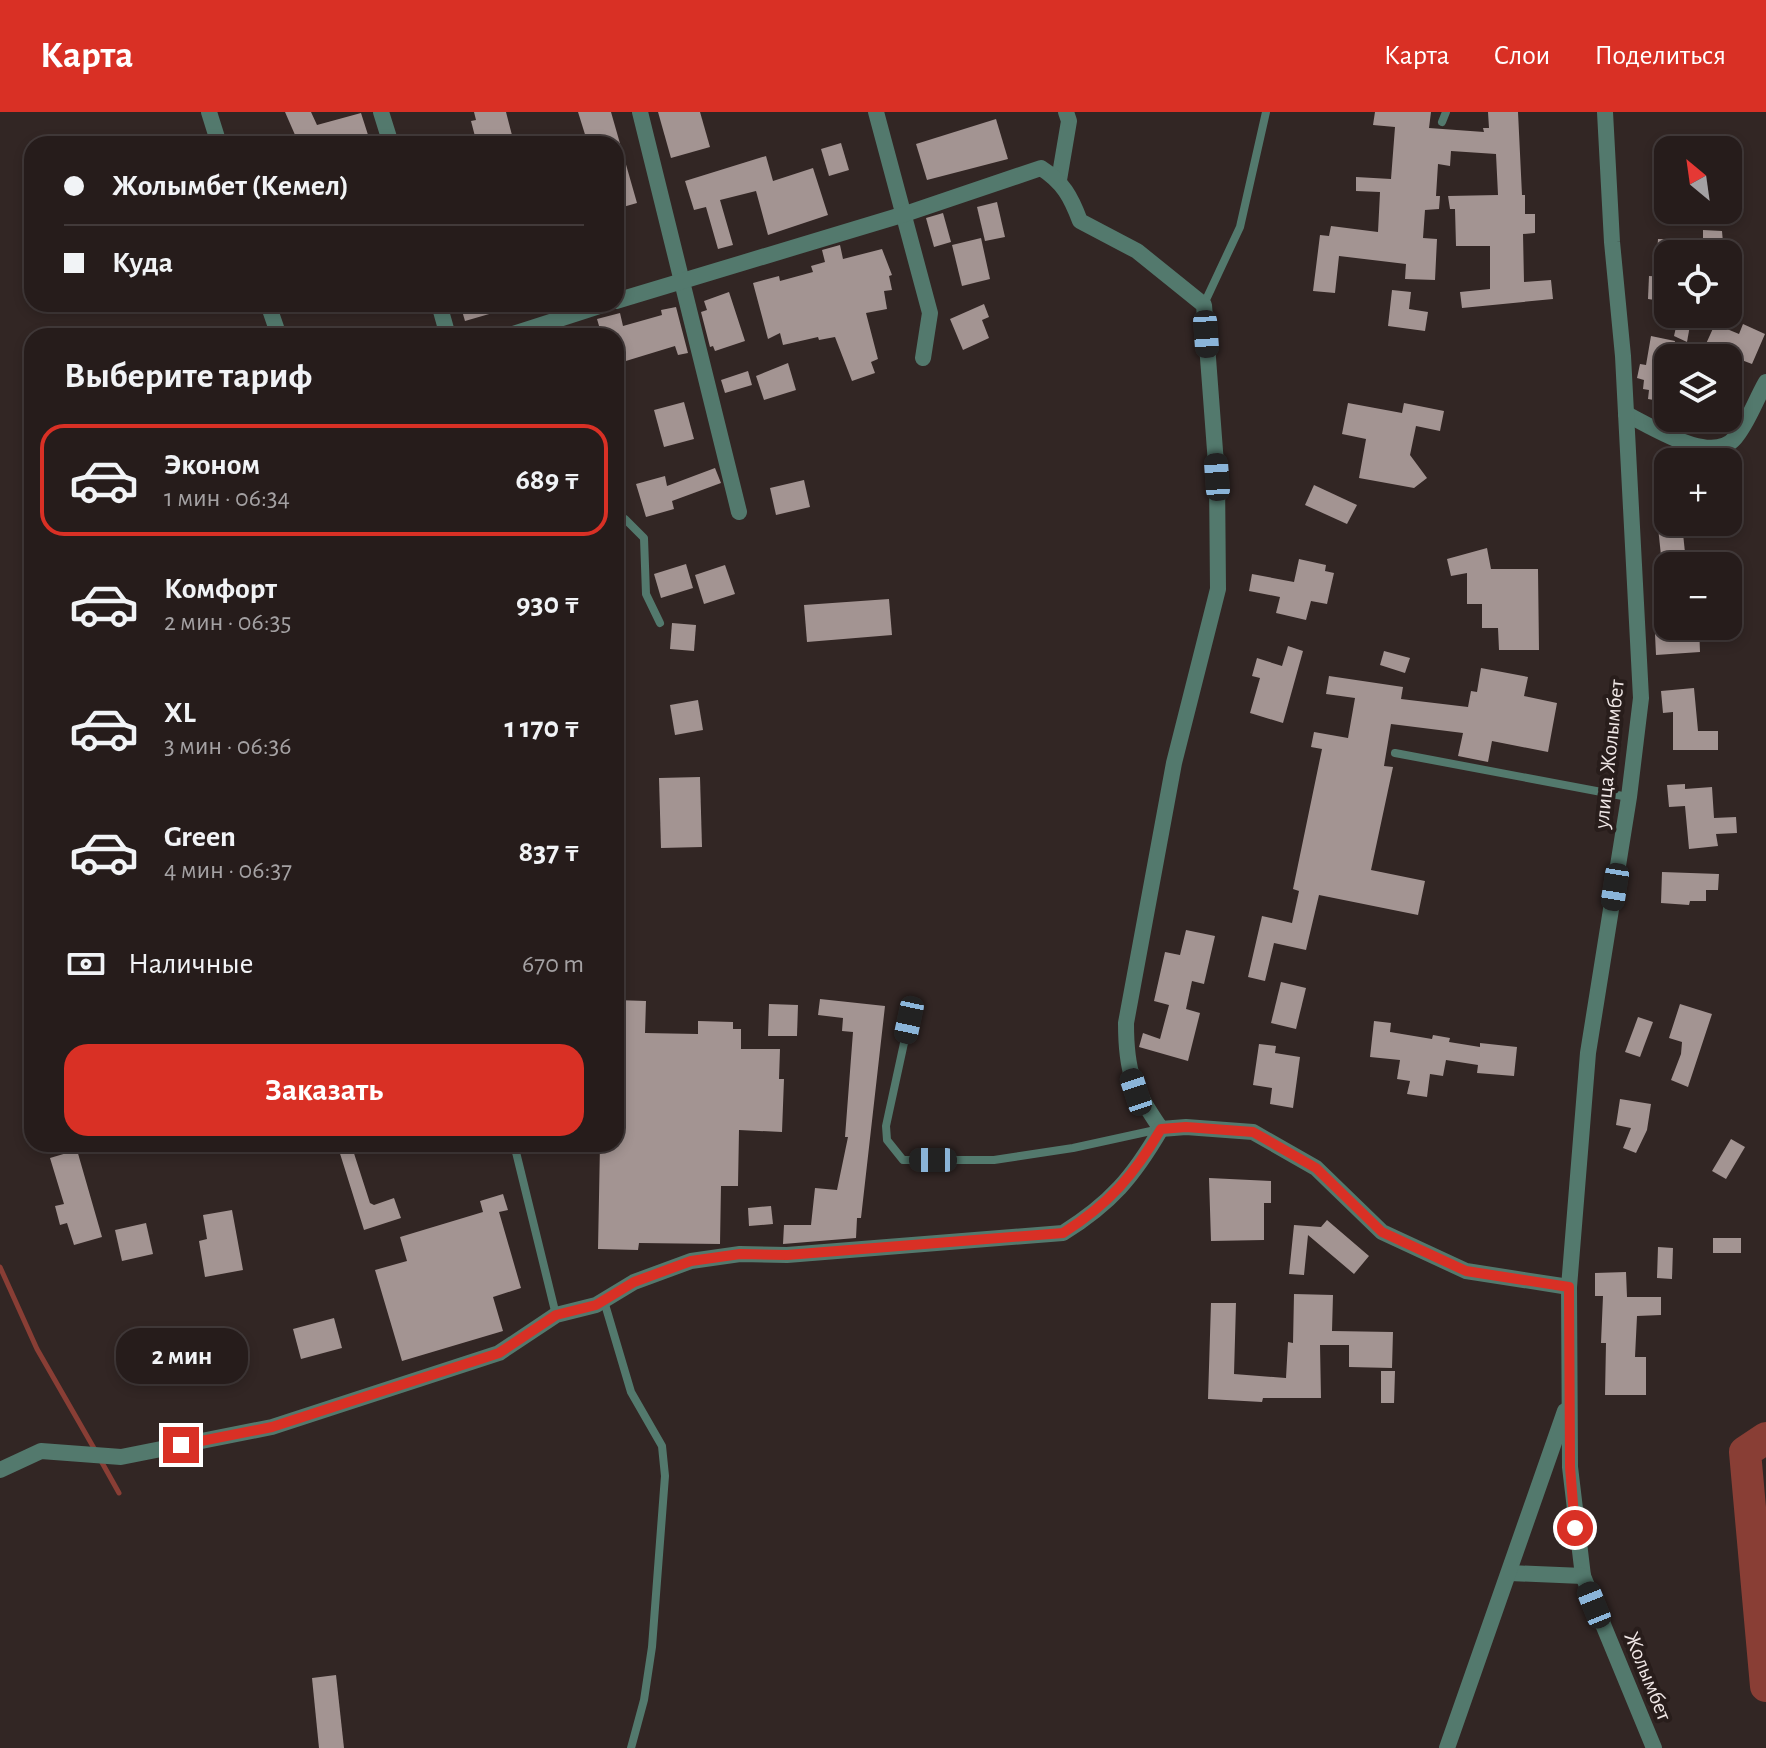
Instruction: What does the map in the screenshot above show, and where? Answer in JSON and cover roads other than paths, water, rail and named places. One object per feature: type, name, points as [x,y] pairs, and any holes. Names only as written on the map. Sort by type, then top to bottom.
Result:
[{"type":"street","points":[[209,112],[216,136]]},
{"type":"street","points":[[381,112],[388,136]]},
{"type":"street","points":[[640,112],[739,512]]},
{"type":"street","points":[[876,112],[930,313],[923,358]]},
{"type":"street","points":[[1059,180],[1069,121],[1066,112]]},
{"type":"street","name":"улица Жолымбет","points":[[1569,1398],[1569,1287],[1588,1053],[1629,797],[1641,698],[1626,414],[1605,112]]},
{"type":"street","points":[[624,298],[905,214],[1041,168],[1059,180],[1071,197],[1080,221],[1137,251],[1204,305],[1217,477],[1218,589],[1174,763],[1126,1023],[1126,1062],[1136,1092],[1161,1129]]},
{"type":"street","points":[[532,328],[581,312]]},
{"type":"street","points":[[1626,414],[1703,449],[1719,449],[1735,438],[1766,382]]},
{"type":"street","points":[[1161,1129],[1186,1127],[1253,1132],[1316,1168],[1382,1232],[1466,1271],[1569,1287]]},
{"type":"street","points":[[0,1470],[41,1451],[121,1457],[272,1427],[499,1353],[556,1315],[604,1300],[634,1282],[691,1261],[740,1254],[787,1255],[1063,1233],[1091,1216],[1128,1180],[1161,1129]]},
{"type":"street","points":[[1447,1748],[1569,1398]]},
{"type":"street","name":"Жолымбет","points":[[1569,1398],[1573,1508],[1583,1576],[1654,1748]]},
{"type":"street","points":[[1510,1573],[1583,1576]]},
{"type":"lane","points":[[1204,305],[1240,227],[1266,112]]},
{"type":"lane","points":[[1442,122],[1446,112]]},
{"type":"lane","points":[[624,519],[644,538],[646,594],[660,623]]},
{"type":"lane","points":[[1395,753],[1629,797]]},
{"type":"lane","points":[[909,1020],[886,1126],[887,1140],[903,1160],[994,1160],[1073,1148],[1161,1129]]},
{"type":"lane","points":[[516,1152],[556,1315]]},
{"type":"lane","points":[[604,1300],[631,1392],[662,1446],[665,1476],[652,1647],[644,1700],[631,1748]]},
{"type":"waterway","points":[[0,1267],[37,1349],[95,1450]]},
{"type":"waterway","points":[[1766,1438],[1745,1452],[1766,1686]]},
{"type":"waterway","points":[[100,1459],[119,1493]]}]
